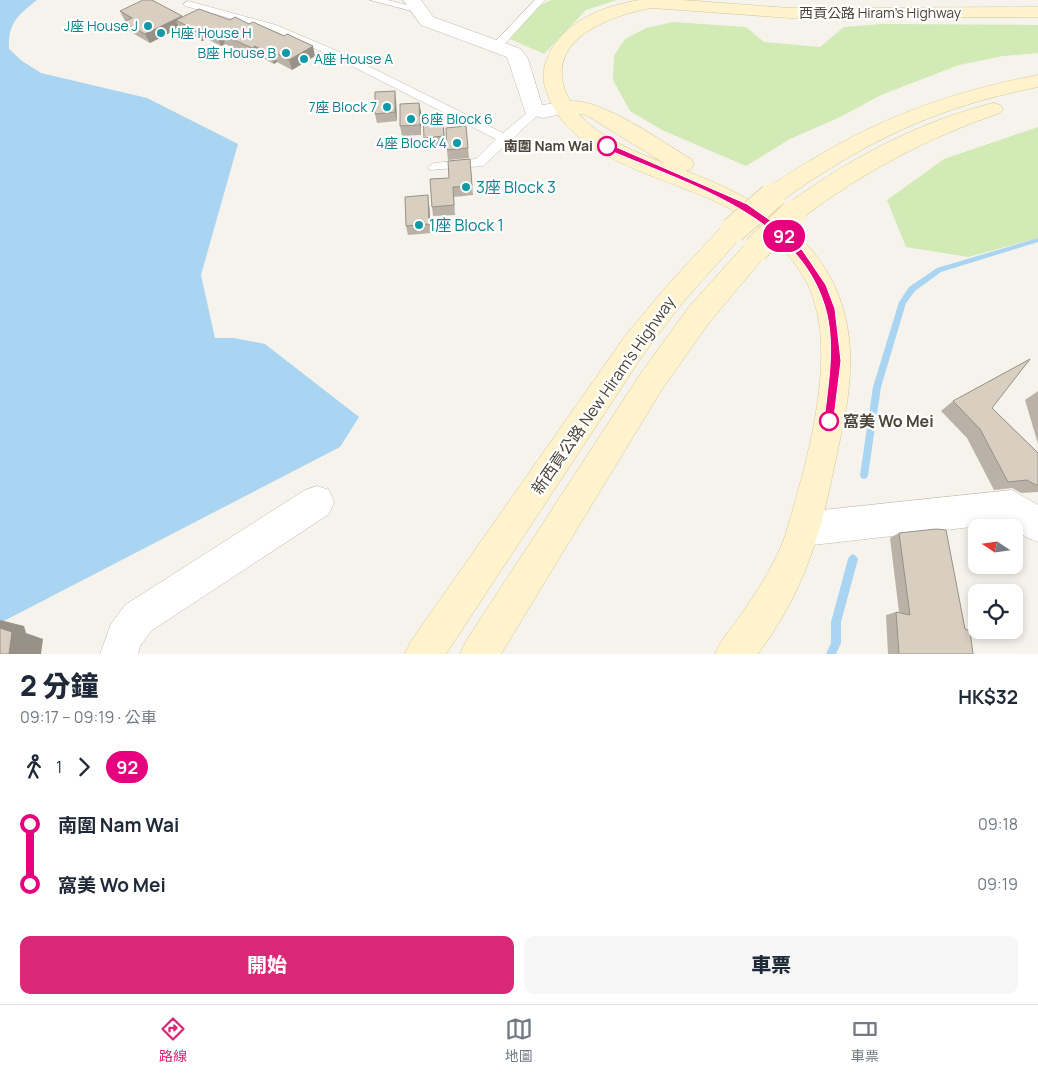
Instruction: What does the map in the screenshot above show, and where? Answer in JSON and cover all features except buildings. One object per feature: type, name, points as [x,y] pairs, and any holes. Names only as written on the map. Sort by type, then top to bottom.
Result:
[{"type":"main road","name":"西貢公路 Hiram's Highway","points":[[734,654],[748,638],[792,563],[804,529],[834,391],[836,361],[830,309],[823,288],[800,253],[774,227],[744,228],[705,187],[611,148],[581,129],[564,108],[555,92],[551,79],[553,63],[562,46],[590,22],[630,6],[671,3],[755,11],[812,13],[1038,12]]},
{"type":"main road","name":"新西貢公路 New Hiram's Highway","points":[[424,654],[635,344],[675,294],[744,228],[772,196],[816,164],[857,140],[891,124],[944,104],[1038,81]]},
{"type":"main road","name":"新西貢公路 New Hiram's Highway","points":[[479,654],[651,382],[698,316],[744,228],[793,213],[852,170],[906,140],[952,122],[1038,98]]},
{"type":"street","points":[[414,5],[427,21],[514,53],[519,59],[532,108],[536,111],[564,108]]},
{"type":"street","points":[[119,654],[124,637],[138,618],[317,502]]},
{"type":"street","points":[[804,529],[1029,514]]},
{"type":"lane","points":[[375,0],[414,5]]},
{"type":"lane","points":[[497,46],[540,0]]},
{"type":"lane","points":[[188,4],[273,27],[338,55],[504,138]]},
{"type":"lane","points":[[434,167],[479,163],[504,138],[536,111]]},
{"type":"green space","points":[[551,0],[617,0],[586,10],[544,54],[510,39],[537,7]]},
{"type":"green space","points":[[673,22],[746,27],[764,42],[820,47],[844,27],[882,24],[1038,25],[1038,53],[1003,56],[959,65],[881,95],[840,117],[790,139],[746,166],[662,130],[630,111],[613,80],[614,56],[625,39],[646,28]]},
{"type":"green space","points":[[1038,127],[1038,238],[968,257],[906,247],[887,200],[944,159]]},
{"type":"water","points":[[0,0],[37,0],[19,16],[12,26],[9,49],[22,61],[41,73],[147,98],[238,144],[201,275],[215,338],[234,338],[265,344],[359,417],[340,447],[0,623]]},
{"type":"waterway","points":[[864,475],[877,387],[903,302],[912,289],[939,270],[1038,240]]},
{"type":"waterway","points":[[831,654],[836,643],[836,622],[853,559]]},
{"type":"bus line","name":"92","points":[[607,146],[636,160],[705,187],[744,206],[774,227],[800,253],[811,267],[823,288],[830,309],[836,361],[829,421]]},
{"type":"place","name":"J座 House J","points":[[148,26]]},
{"type":"place","name":"H座 House H","points":[[161,33]]},
{"type":"place","name":"B座 House B","points":[[286,53]]},
{"type":"place","name":"A座 House A","points":[[304,59]]},
{"type":"place","name":"7座 Block 7","points":[[387,107]]},
{"type":"place","name":"6座 Block 6","points":[[411,119]]},
{"type":"place","name":"4座 Block 4","points":[[457,143]]},
{"type":"place","name":"南圍 Nam Wai","points":[[607,146]]},
{"type":"place","name":"3座 Block 3","points":[[466,187]]},
{"type":"place","name":"1座 Block 1","points":[[419,225]]},
{"type":"place","name":"窩美 Wo Mei","points":[[829,421]]}]
